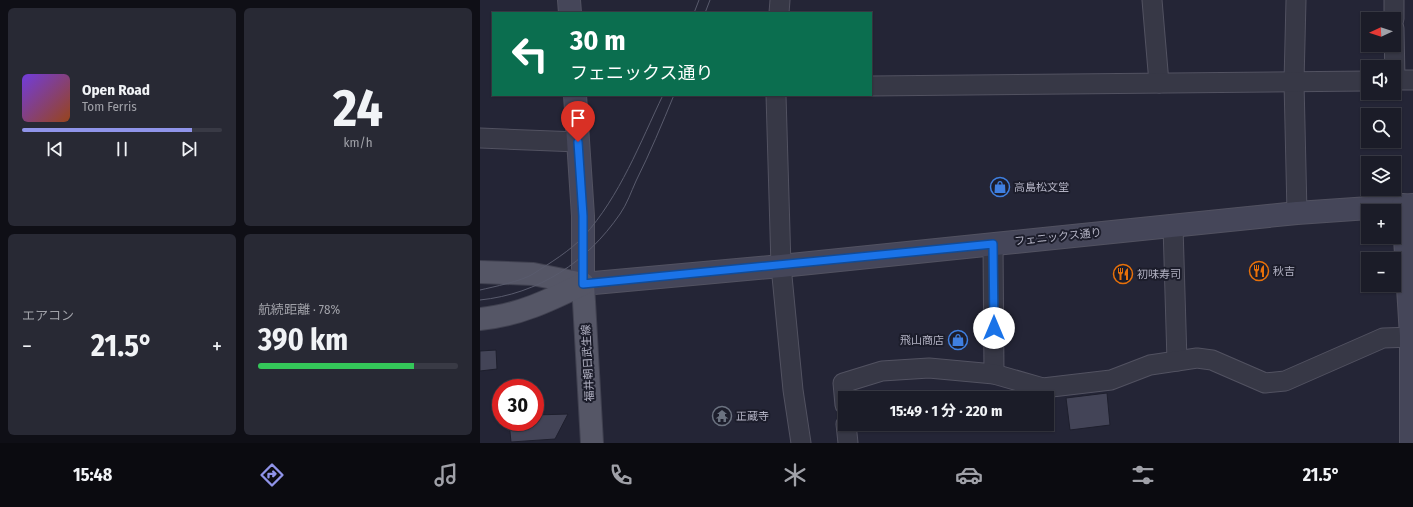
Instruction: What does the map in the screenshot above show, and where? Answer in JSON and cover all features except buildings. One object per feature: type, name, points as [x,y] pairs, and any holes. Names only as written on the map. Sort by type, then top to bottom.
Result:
[{"type":"main road","points":[[569,0],[570,12]]},
{"type":"main road","points":[[576,96],[583,216],[583,284]]},
{"type":"main road","points":[[1408,205],[1412,337],[1411,443]]},
{"type":"main road","name":"フェニックス通り","points":[[480,272],[533,274],[583,284],[781,266],[1297,213],[1408,205]]},
{"type":"main road","name":"フェニックス通り","points":[[480,319],[497,318],[518,312],[583,284]]},
{"type":"main road","name":"福井朝日武生線","points":[[583,284],[592,443]]},
{"type":"street","points":[[779,12],[780,0]]},
{"type":"street","points":[[1152,0],[1159,83]]},
{"type":"street","points":[[1296,0],[1294,82],[1297,213]]},
{"type":"street","points":[[1394,0],[1394,12]]},
{"type":"street","points":[[872,86],[1361,81]]},
{"type":"street","points":[[776,96],[781,266],[793,390],[801,443]]},
{"type":"street","points":[[480,138],[578,142]]},
{"type":"street","points":[[1173,226],[1177,361]]},
{"type":"street","points":[[993,244],[994,374]]},
{"type":"street","points":[[844,391],[843,384],[882,371],[930,368],[994,374],[1043,388],[1111,380],[1150,365],[1196,358],[1212,360],[1265,383],[1285,381],[1383,338],[1412,337]]},
{"type":"street","points":[[847,431],[848,443]]},
{"type":"tram line","points":[[694,12],[699,0]]},
{"type":"tram line","points":[[705,12],[710,0]]},
{"type":"tram line","points":[[480,290],[507,284],[528,277],[573,247],[584,236],[597,220],[619,186],[663,96]]},
{"type":"tram line","points":[[480,300],[502,297],[542,283],[577,261],[592,247],[607,231],[625,206],[674,96]]},
{"type":"place","name":"高島松文堂","points":[[1000,187]]},
{"type":"place","name":"秋吉","points":[[1259,271]]},
{"type":"place","name":"初味寿司","points":[[1123,274]]},
{"type":"place","name":"飛山商店","points":[[958,340]]},
{"type":"place","name":"正蔵寺","points":[[722,416]]},
{"type":"route","points":[[578,142],[583,216],[583,284],[781,266],[993,244],[994,328]]}]
